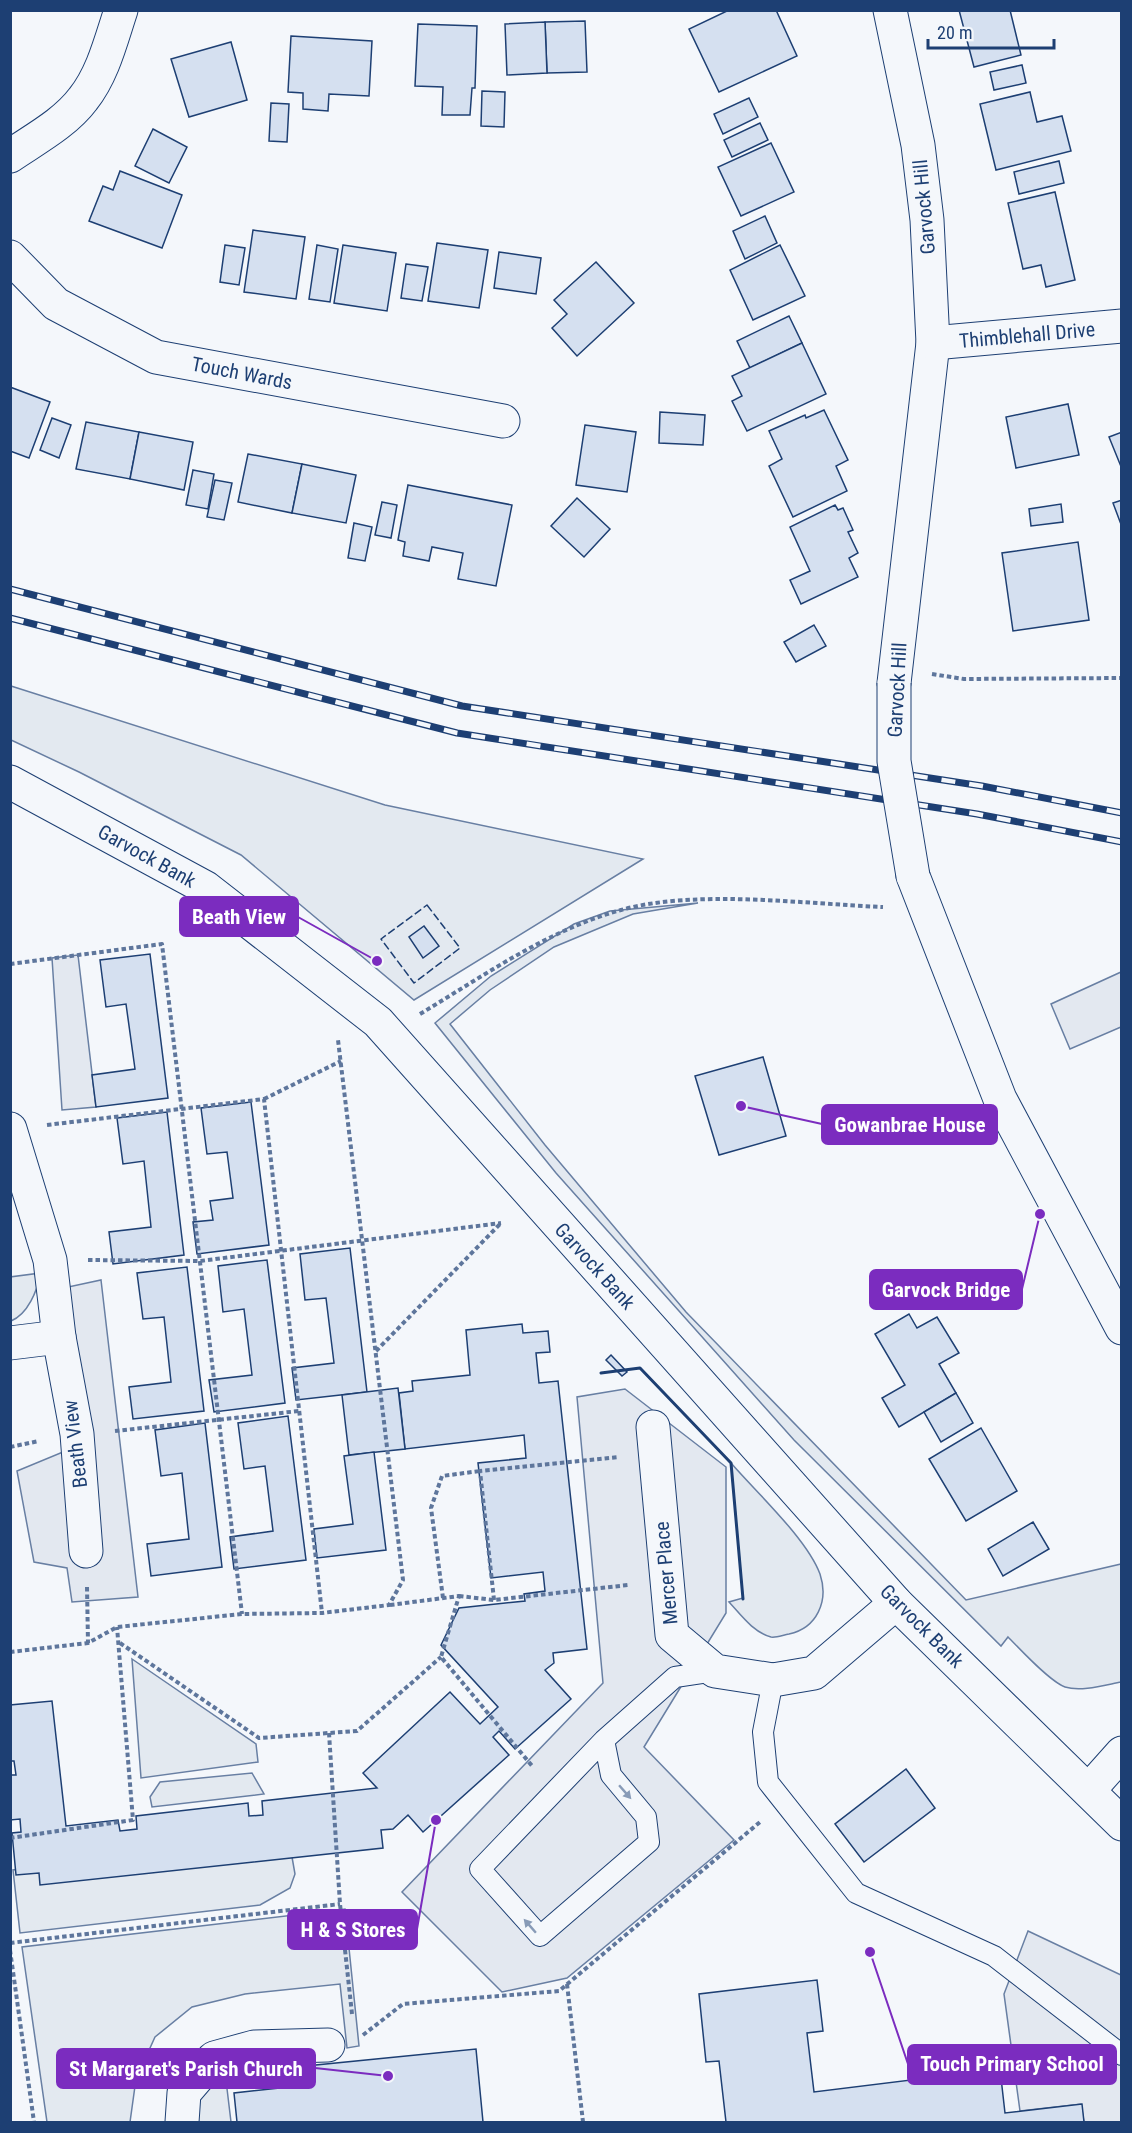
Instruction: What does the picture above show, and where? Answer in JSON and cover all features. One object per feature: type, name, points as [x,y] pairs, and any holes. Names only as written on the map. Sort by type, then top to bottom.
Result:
[{"type":"street","points":[[10,156],[62,120],[83,100],[101,69],[121,10]]},
{"type":"street","name":"Garvock Hill","points":[[890,10],[918,145],[927,220],[933,343],[895,676],[894,761],[913,876],[1000,1099],[1122,1328]]},
{"type":"street","name":"Touch Wards","points":[[10,257],[56,304],[156,357],[503,421]]},
{"type":"street","name":"Thimblehall Drive","points":[[933,343],[1122,326]]},
{"type":"street","name":"Garvock Bank","points":[[12,790],[207,888],[388,1033],[896,1603],[1122,1824]]},
{"type":"street","name":"Beath View","points":[[10,1129],[50,1260],[59,1337],[77,1434],[86,1551]]},
{"type":"street","points":[[10,1343],[59,1337]]},
{"type":"street","name":"Mercer Place","points":[[654,1440],[672,1635],[715,1671]]},
{"type":"street","points":[[715,1671],[773,1680],[814,1673],[896,1603]]},
{"type":"street","points":[[1089,1790],[1122,1753]]},
{"type":"street","points":[[182,2122],[184,2093],[214,2058],[254,2047],[328,2045]]},
{"type":"lane","points":[[604,1740],[610,1775],[646,1817],[649,1842],[540,1936],[480,1869],[604,1740],[675,1677],[715,1671]]},
{"type":"lane","points":[[773,1680],[763,1732],[768,1782],[856,1893],[994,1956],[1122,2055]]},
{"type":"path","points":[[895,676],[964,679],[1122,678]]},
{"type":"path","points":[[388,1033],[548,937],[622,909],[698,899],[926,909]]},
{"type":"path","points":[[10,964],[162,944],[242,1614]]},
{"type":"path","points":[[332,986],[403,1580],[389,1605]]},
{"type":"path","points":[[10,1129],[264,1099],[341,1061]]},
{"type":"path","points":[[264,1099],[322,1613]]},
{"type":"path","points":[[375,1351],[531,1193]]},
{"type":"path","points":[[50,1260],[200,1261],[501,1223]]},
{"type":"path","points":[[10,1447],[77,1434],[299,1411]]},
{"type":"path","points":[[442,1598],[431,1508],[442,1476],[654,1440]]},
{"type":"path","points":[[480,1471],[494,1600]]},
{"type":"path","points":[[86,1551],[88,1642]]},
{"type":"path","points":[[10,1652],[88,1642],[117,1627],[242,1614],[322,1613],[459,1596],[494,1600],[667,1580]]},
{"type":"path","points":[[120,1643],[259,1738],[357,1731],[441,1657],[459,1596]]},
{"type":"path","points":[[10,1838],[133,1820],[117,1627]]},
{"type":"path","points":[[441,1657],[555,1792]]},
{"type":"path","points":[[329,1733],[340,1904],[352,2019]]},
{"type":"path","points":[[10,1943],[340,1904]]},
{"type":"path","points":[[10,1950],[34,2122]]},
{"type":"path","points":[[567,1984],[583,2122]]},
{"type":"shaded area","points":[[11,686],[385,805],[643,859],[414,1000],[241,855],[11,740]]},
{"type":"shaded area","points":[[698,903],[633,914],[554,947],[490,990],[450,1024],[545,1145],[686,1312],[966,1600],[1121,1564],[1121,1682],[1086,1688],[1065,1687],[1044,1672],[1008,1637],[1001,1646],[794,1440],[556,1173],[435,1023],[491,976],[574,924],[610,911]]},
{"type":"shaded area","points":[[78,955],[96,1107],[62,1110],[52,958]]},
{"type":"shaded area","points":[[1121,972],[1121,1027],[1070,1049],[1051,1004]]},
{"type":"shaded area","points":[[41,1273],[27,1307],[11,1321],[10,1277]]},
{"type":"shaded area","points":[[101,1280],[138,1597],[72,1602],[67,1568],[34,1562],[17,1471],[63,1452],[54,1290]]},
{"type":"shaded area","points":[[625,1389],[726,1467],[726,1613],[644,1747],[734,1840],[567,1978],[502,1992],[402,1892],[603,1683],[577,1397]]},
{"type":"shaded area","points":[[731,1463],[793,1531],[814,1560],[820,1574],[822,1603],[813,1619],[799,1631],[775,1637],[765,1635],[748,1622],[729,1602],[743,1598]]},
{"type":"shaded area","points":[[132,1659],[256,1744],[258,1762],[141,1778]]},
{"type":"shaded area","points":[[252,1773],[264,1794],[152,1807],[150,1797],[160,1782]]},
{"type":"shaded area","points":[[292,1857],[295,1874],[290,1888],[260,1905],[20,1933],[13,1870],[49,1865]]},
{"type":"shaded area","points":[[345,1909],[359,2046],[347,2048],[340,1984],[245,1994],[192,2007],[155,2037],[136,2079],[130,2122],[47,2122],[22,1947]]},
{"type":"shaded area","points":[[1028,1931],[1121,1975],[1121,2122],[1084,2122],[1081,2104],[1020,2111],[1004,1994]]},
{"type":"shaded area","points":[[225,2072],[231,2122],[190,2122],[193,2104],[199,2091],[209,2081]]},
{"type":"building","points":[[729,10],[776,10],[797,56],[719,92],[689,29]]},
{"type":"building","points":[[959,10],[1010,10],[1021,55],[974,67]]},
{"type":"building","points":[[585,21],[587,72],[547,73],[545,22]]},
{"type":"building","points":[[545,22],[547,73],[507,75],[505,24]]},
{"type":"building","points":[[418,24],[477,26],[475,88],[472,88],[470,115],[442,115],[443,87],[415,86]]},
{"type":"building","points":[[291,36],[372,41],[369,96],[329,94],[328,111],[303,109],[303,93],[288,92]]},
{"type":"building","points":[[231,42],[247,100],[189,117],[171,59]]},
{"type":"building","points":[[1022,65],[1026,83],[994,90],[990,72]]},
{"type":"building","points":[[482,91],[505,92],[504,127],[481,126]]},
{"type":"building","points":[[1030,92],[1037,122],[1062,116],[1071,151],[996,170],[980,104]]},
{"type":"building","points":[[749,98],[758,117],[723,134],[714,114]]},
{"type":"building","points":[[271,103],[289,104],[287,142],[269,141]]},
{"type":"building","points":[[760,123],[768,140],[732,157],[724,140]]},
{"type":"building","points":[[153,129],[187,147],[169,183],[135,166]]},
{"type":"building","points":[[771,143],[794,192],[741,216],[718,167]]},
{"type":"building","points":[[1059,161],[1064,183],[1019,194],[1014,172]]},
{"type":"building","points":[[120,171],[182,195],[162,248],[89,221],[103,186],[113,190]]},
{"type":"building","points":[[1055,192],[1075,280],[1046,287],[1041,265],[1023,269],[1008,203]]},
{"type":"building","points":[[765,216],[777,243],[745,259],[733,231]]},
{"type":"building","points":[[253,230],[305,237],[296,299],[244,292]]},
{"type":"building","points":[[437,243],[488,250],[479,308],[428,301]]},
{"type":"building","points":[[225,245],[245,248],[239,285],[220,282]]},
{"type":"building","points":[[317,245],[338,249],[330,302],[309,299]]},
{"type":"building","points":[[343,245],[396,253],[387,311],[334,303]]},
{"type":"building","points":[[780,245],[805,296],[753,320],[730,270]]},
{"type":"building","points":[[499,252],[541,258],[536,294],[494,288]]},
{"type":"building","points":[[596,262],[634,303],[577,356],[552,328],[567,314],[554,300]]},
{"type":"building","points":[[406,264],[428,267],[422,301],[401,298]]},
{"type":"building","points":[[789,316],[802,343],[750,368],[737,341]]},
{"type":"building","points":[[802,343],[826,394],[747,431],[732,401],[742,396],[732,376]]},
{"type":"building","points":[[10,387],[50,402],[29,458],[10,451]]},
{"type":"building","points":[[1068,404],[1079,455],[1016,468],[1006,417]]},
{"type":"building","points":[[824,410],[848,460],[836,466],[847,491],[793,517],[769,466],[782,459],[769,431],[805,415],[806,418]]},
{"type":"building","points":[[660,412],[705,415],[703,445],[659,443]]},
{"type":"building","points":[[52,418],[71,425],[59,458],[40,450]]},
{"type":"building","points":[[86,422],[139,432],[130,479],[76,469]]},
{"type":"building","points":[[585,425],[636,432],[627,492],[576,485]]},
{"type":"building","points":[[139,432],[193,442],[184,490],[130,479]]},
{"type":"building","points":[[1122,432],[1122,469],[1109,437]]},
{"type":"building","points":[[248,454],[302,464],[292,513],[238,502]]},
{"type":"building","points":[[302,464],[356,475],[346,523],[292,513]]},
{"type":"building","points":[[193,470],[214,474],[208,509],[186,505]]},
{"type":"building","points":[[215,480],[232,483],[224,520],[207,517]]},
{"type":"building","points":[[408,485],[512,505],[496,586],[458,579],[463,553],[432,547],[429,561],[403,556],[405,542],[398,540]]},
{"type":"building","points":[[577,498],[610,529],[584,557],[551,526]]},
{"type":"building","points":[[1122,500],[1122,527],[1113,503]]},
{"type":"building","points":[[382,502],[397,505],[391,538],[375,535]]},
{"type":"building","points":[[1061,504],[1063,522],[1031,526],[1029,509]]},
{"type":"building","points":[[835,505],[838,510],[843,508],[853,530],[848,532],[858,553],[849,558],[858,577],[801,604],[790,580],[810,571],[790,527]]},
{"type":"building","points":[[354,523],[372,527],[365,561],[348,558]]},
{"type":"building","points":[[1078,542],[1089,620],[1013,631],[1002,553]]},
{"type":"building","points":[[814,625],[826,646],[796,662],[784,642]]},
{"type":"building","points":[[424,926],[439,946],[423,958],[409,937]]},
{"type":"building","points":[[150,954],[168,1098],[96,1107],[92,1075],[135,1069],[126,1004],[106,1007],[100,960]]},
{"type":"building","points":[[763,1057],[786,1136],[719,1155],[695,1076]]},
{"type":"building","points":[[251,1102],[269,1245],[197,1254],[193,1222],[213,1220],[210,1201],[233,1198],[227,1152],[207,1154],[201,1108]]},
{"type":"building","points":[[167,1112],[184,1255],[113,1264],[109,1232],[151,1227],[144,1161],[123,1164],[117,1118]]},
{"type":"building","points":[[350,1248],[367,1392],[296,1400],[292,1368],[334,1363],[326,1298],[305,1300],[300,1254]]},
{"type":"building","points":[[267,1260],[285,1403],[214,1412],[209,1380],[252,1375],[244,1309],[223,1312],[218,1266]]},
{"type":"building","points":[[187,1267],[204,1411],[133,1419],[129,1387],[171,1382],[164,1317],[143,1319],[137,1273]]},
{"type":"building","points":[[909,1314],[917,1328],[937,1317],[959,1353],[939,1364],[956,1393],[899,1427],[882,1398],[905,1385],[875,1334]]},
{"type":"building","points":[[522,1324],[523,1333],[548,1331],[550,1352],[536,1353],[539,1383],[558,1381],[587,1649],[553,1653],[554,1663],[545,1670],[571,1699],[515,1749],[499,1731],[493,1737],[509,1755],[423,1832],[408,1815],[393,1829],[381,1830],[383,1848],[40,1885],[39,1873],[16,1875],[12,1833],[21,1832],[20,1819],[10,1820],[10,1775],[16,1775],[14,1761],[10,1761],[10,1705],[52,1701],[66,1826],[118,1820],[120,1831],[137,1829],[136,1816],[248,1803],[249,1816],[263,1815],[262,1801],[377,1788],[363,1773],[450,1692],[480,1724],[498,1707],[441,1645],[459,1608],[525,1601],[524,1594],[545,1591],[543,1572],[491,1578],[478,1463],[526,1458],[524,1435],[405,1449],[399,1393],[413,1391],[412,1381],[470,1375],[466,1330]]},
{"type":"building","points":[[611,1355],[627,1372],[622,1376],[606,1360]]},
{"type":"building","points":[[398,1388],[405,1449],[349,1455],[342,1395]]},
{"type":"building","points":[[956,1393],[973,1423],[941,1442],[924,1412]]},
{"type":"building","points":[[288,1416],[306,1560],[234,1569],[230,1537],[273,1531],[265,1466],[244,1469],[238,1423]]},
{"type":"building","points":[[205,1423],[222,1567],[151,1576],[147,1544],[189,1539],[182,1473],[161,1476],[155,1430]]},
{"type":"building","points":[[981,1428],[1017,1491],[966,1521],[929,1459]]},
{"type":"building","points":[[374,1452],[386,1550],[317,1558],[314,1529],[353,1524],[344,1456]]},
{"type":"building","points":[[1033,1522],[1049,1549],[1003,1576],[988,1549]]},
{"type":"building","points":[[906,1769],[935,1808],[864,1862],[835,1824]]},
{"type":"building","points":[[817,1980],[823,2031],[807,2033],[814,2092],[1000,2069],[1005,2113],[1082,2104],[1084,2122],[726,2122],[719,2061],[706,2062],[699,1994]]},
{"type":"building","points":[[476,2049],[483,2122],[237,2122],[234,2093],[298,2086],[296,2067]]},
{"type":"railway","points":[[10,589],[462,706],[982,786],[1122,813]]},
{"type":"railway","points":[[10,618],[457,733],[977,814],[1122,842]]},
{"type":"fence","points":[[427,905],[460,948],[414,983],[381,939],[427,905]]},
{"type":"wall","points":[[601,1373],[640,1368],[731,1463],[743,1599]]},
{"type":"place","name":"Beath View","points":[[377,961]]},
{"type":"place","name":"Gowanbrae House","points":[[741,1106]]},
{"type":"place","name":"Garvock Bridge","points":[[1040,1214]]},
{"type":"place","name":"H & S Stores","points":[[436,1820]]},
{"type":"place","name":"Touch Primary School","points":[[870,1952]]},
{"type":"place","name":"St Margaret's Parish Church","points":[[388,2076]]}]
